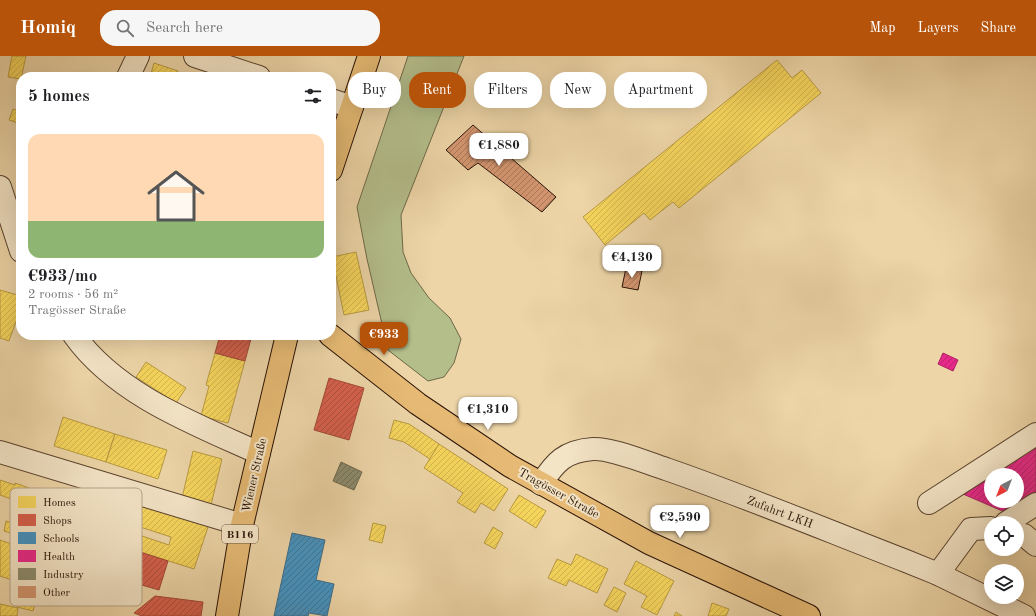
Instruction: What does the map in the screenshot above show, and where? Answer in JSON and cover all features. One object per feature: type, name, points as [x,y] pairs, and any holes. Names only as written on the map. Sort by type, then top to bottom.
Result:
[{"type":"main road","points":[[364,72],[369,56]]},
{"type":"main road","points":[[336,155],[352,108]]},
{"type":"main road","name":"Wiener Straße","points":[[227,616],[242,525],[286,340]]},
{"type":"main road","name":"Tragösser Straße","points":[[336,340],[418,404],[510,466],[649,543],[800,614]]},
{"type":"street","points":[[130,72],[138,56]]},
{"type":"street","points":[[195,56],[244,72]]},
{"type":"street","points":[[336,102],[348,106]]},
{"type":"street","points":[[0,188],[16,193]]},
{"type":"street","points":[[0,188],[16,236]]},
{"type":"street","points":[[79,340],[108,372],[161,407],[198,427],[259,453]]},
{"type":"street","points":[[929,503],[1036,434]]},
{"type":"street","name":"Zufahrt LKH","points":[[541,484],[551,469],[569,453],[595,449],[622,454],[697,480],[938,574],[1024,616]]},
{"type":"street","points":[[0,452],[119,488]]},
{"type":"street","points":[[142,495],[242,525]]},
{"type":"street","points":[[1017,516],[1036,504]]},
{"type":"street","points":[[938,574],[971,529],[984,528]]},
{"type":"street","points":[[1024,535],[1036,545]]},
{"type":"street","points":[[1032,616],[1036,613]]},
{"type":"green space","points":[[408,56],[464,56],[458,72],[409,72],[409,108],[443,108],[401,215],[403,252],[411,273],[429,298],[450,318],[461,339],[454,363],[444,377],[428,381],[388,350],[367,259],[357,207],[390,108],[401,108],[401,77]]},
{"type":"building: Homes","points":[[12,56],[26,56],[23,72],[16,72],[16,78],[8,77]]},
{"type":"building: Homes","points":[[777,60],[792,78],[802,70],[821,93],[679,208],[673,202],[650,220],[644,213],[605,245],[583,217]]},
{"type":"building: Homes","points":[[154,63],[178,71],[178,72],[151,72]]},
{"type":"building: Homes","points":[[13,109],[16,110],[16,122],[9,120]]},
{"type":"building: Homes","points":[[356,252],[369,310],[344,315],[336,276],[336,256]]},
{"type":"building: Homes","points":[[0,290],[16,295],[16,322],[9,341],[0,338]]},
{"type":"building: Homes","points":[[215,353],[245,361],[228,423],[201,416],[209,386],[206,385]]},
{"type":"building: Homes","points":[[146,362],[186,388],[176,403],[136,377]]},
{"type":"building: Homes","points":[[63,417],[115,434],[106,462],[54,446]]},
{"type":"building: Homes","points":[[394,420],[409,424],[439,444],[430,459],[404,442],[389,438]]},
{"type":"building: Homes","points":[[115,434],[167,450],[158,479],[106,462]]},
{"type":"building: Homes","points":[[439,444],[508,489],[494,511],[481,503],[475,513],[457,502],[463,493],[424,468]]},
{"type":"building: Homes","points":[[193,451],[222,459],[211,505],[182,498]]},
{"type":"building: Homes","points":[[0,480],[29,488],[10,488],[10,499],[0,495]]},
{"type":"building: Homes","points":[[519,495],[546,511],[536,528],[509,511]]},
{"type":"building: Homes","points":[[142,502],[209,524],[194,569],[142,553],[142,536],[169,545],[171,537],[142,528]]},
{"type":"building: Homes","points":[[6,521],[10,522],[10,533],[4,531]]},
{"type":"building: Homes","points":[[373,523],[386,526],[382,543],[369,540]]},
{"type":"building: Homes","points":[[493,527],[503,533],[495,549],[484,543]]},
{"type":"building: Homes","points":[[0,540],[10,543],[10,579],[0,576]]},
{"type":"building: Homes","points":[[576,554],[608,569],[597,593],[569,580],[566,586],[548,578],[557,559],[571,565]]},
{"type":"building: Homes","points":[[636,561],[674,581],[657,615],[641,607],[647,596],[624,584]]},
{"type":"building: Homes","points":[[614,587],[626,593],[617,612],[604,605]]},
{"type":"building: Homes","points":[[712,603],[729,609],[726,616],[708,616]]},
{"type":"building: Homes","points":[[0,604],[18,608],[17,616],[0,616]]},
{"type":"building: Homes","points":[[17,606],[34,606],[33,611]]},
{"type":"building: Homes","points":[[676,612],[682,616],[674,616]]},
{"type":"building: Shops","points":[[219,340],[251,340],[245,361],[215,353]]},
{"type":"building: Shops","points":[[329,378],[364,388],[349,440],[314,430]]},
{"type":"building: Shops","points":[[142,553],[168,561],[159,590],[142,585]]},
{"type":"building: Shops","points":[[155,596],[203,602],[201,616],[142,616],[134,613]]},
{"type":"building: Schools","points":[[292,533],[325,540],[316,580],[334,584],[327,616],[309,613],[308,616],[274,616]]},
{"type":"building: Health","points":[[943,353],[958,360],[953,371],[938,364]]},
{"type":"building: Health","points":[[1036,440],[1036,494],[1024,502],[1024,468],[992,468]]},
{"type":"building: Health","points":[[984,473],[984,503],[956,491]]},
{"type":"building: Health","points":[[995,508],[1015,508],[1007,513]]},
{"type":"building: Industry","points":[[341,462],[362,472],[354,490],[333,481]]},
{"type":"building: Other","points":[[473,125],[556,197],[542,212],[478,163],[468,170],[446,150]]},
{"type":"building: Other","points":[[626,268],[642,271],[638,290],[622,287]]}]
